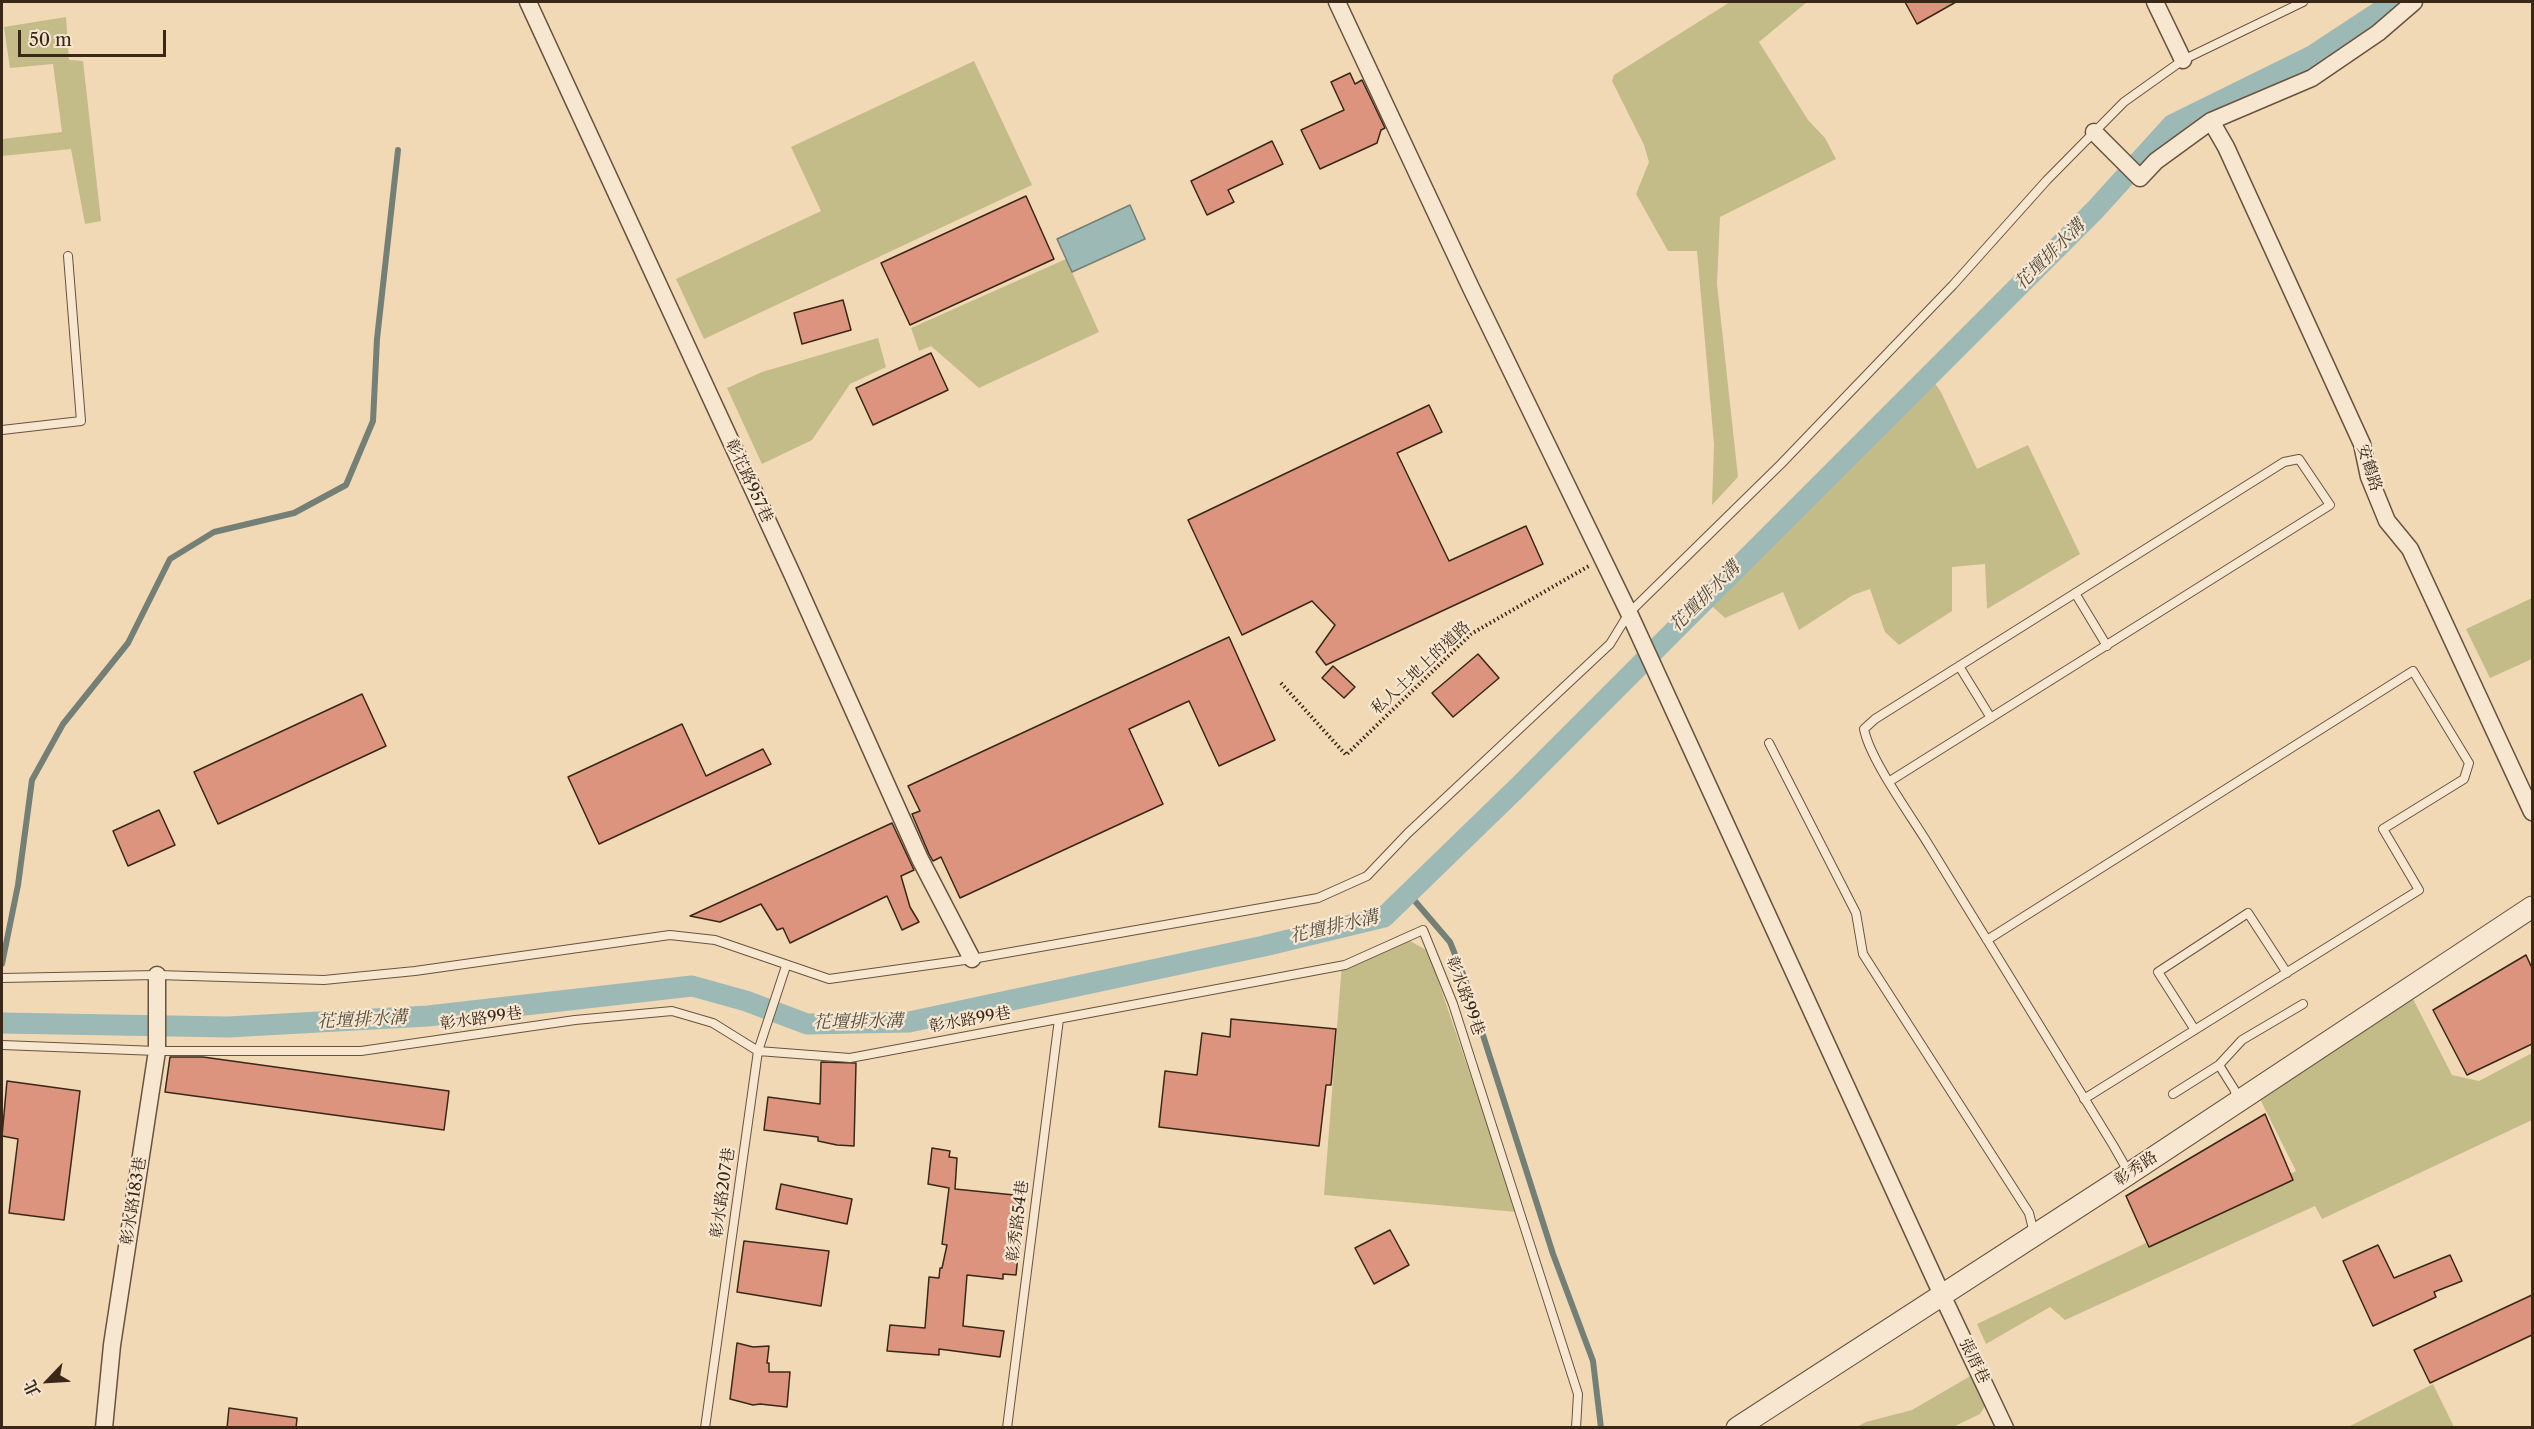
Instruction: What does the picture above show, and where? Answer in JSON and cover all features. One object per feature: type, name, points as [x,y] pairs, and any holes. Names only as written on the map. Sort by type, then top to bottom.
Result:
[{"type":"street","name":"彰花路957巷","points":[[528,2],[793,576],[920,859],[972,959]]},
{"type":"street","name":"張厝巷","points":[[1337,2],[1471,288],[1629,613],[2005,1428]]},
{"type":"street","points":[[2155,2],[2182,60]]},
{"type":"street","points":[[2094,132],[2140,178],[2156,161],[2211,121],[2312,78],[2378,33],[2414,2]]},
{"type":"street","name":"安鶴路","points":[[2211,121],[2226,147],[2362,444],[2369,477],[2387,520],[2410,549],[2532,812]]},
{"type":"street","name":"彰秀路","points":[[1737,1428],[2035,1236],[2532,907]]},
{"type":"street","name":"彰水路183巷","points":[[104,1428],[112,1346],[157,1050],[157,979]]},
{"type":"lane","points":[[2,978],[324,980],[415,970],[670,935],[715,940],[786,966],[830,979],[972,959],[1318,898],[1366,876],[1408,833],[1610,644],[1629,613],[1781,464],[1953,285],[2047,180],[2124,102],[2182,60],[2303,2]]},
{"type":"lane","points":[[2,430],[81,421],[68,256]]},
{"type":"lane","points":[[1890,781],[2330,505],[2299,459],[2284,462],[1875,719],[1864,729],[1867,744],[2129,1173]]},
{"type":"lane","points":[[2075,593],[2106,646]]},
{"type":"lane","points":[[1959,666],[1991,718]]},
{"type":"lane","points":[[1987,940],[2414,671],[2469,762],[2464,779],[2383,829],[2419,890],[2084,1099]]},
{"type":"lane","points":[[1769,743],[1856,913],[1863,954],[2029,1213],[2035,1236]]},
{"type":"lane","points":[[2195,1030],[2158,972],[2248,913],[2287,973]]},
{"type":"lane","name":"彰水路99巷","points":[[2,1045],[157,1050],[361,1051],[575,1020],[672,1011],[713,1023],[758,1051],[850,1058],[1345,965],[1424,930],[1453,1004],[1578,1394],[1576,1428]]},
{"type":"lane","name":"彰水路207巷","points":[[705,1428],[758,1051],[786,966]]},
{"type":"lane","points":[[2173,1095],[2219,1065],[2242,1040],[2303,1004]]},
{"type":"lane","name":"彰秀路54巷","points":[[1007,1428],[1059,1019]]},
{"type":"lane","points":[[2219,1065],[2239,1102]]},
{"type":"path","name":"私人土地上的道路","points":[[1281,683],[1346,755],[1472,634],[1602,558]]},
{"type":"shaded area","points":[[1730,2],[1807,2],[1759,42],[1808,120],[1825,138],[1836,159],[1720,217],[1717,284],[1738,477],[1712,505],[1714,444],[1697,251],[1668,251],[1636,194],[1649,162],[1644,145],[1612,81],[1614,75]]},
{"type":"shaded area","points":[[66,17],[69,60],[83,61],[101,221],[85,224],[71,149],[2,156],[2,139],[62,132],[53,64],[10,68],[4,27]]},
{"type":"shaded area","points":[[974,61],[1032,185],[704,339],[676,279],[821,211],[791,147]]},
{"type":"shaded area","points":[[1066,259],[1099,332],[979,388],[931,346],[919,351],[911,328]]},
{"type":"shaded area","points":[[878,338],[886,367],[850,384],[812,440],[762,464],[727,388],[762,372]]},
{"type":"shaded area","points":[[1924,368],[1941,392],[1977,469],[2028,445],[2080,554],[1987,609],[1985,564],[1952,567],[1952,611],[1899,645],[1885,632],[1870,589],[1853,595],[1799,630],[1783,592],[1725,618],[1703,598]]},
{"type":"shaded area","points":[[2532,598],[2532,659],[2490,678],[2466,629]]},
{"type":"shaded area","points":[[1410,941],[1428,951],[1517,1212],[1324,1195],[1342,963]]},
{"type":"shaded area","points":[[2413,999],[2452,1075],[2479,1081],[2532,1053],[2532,1120],[2322,1219],[2315,1206],[2065,1320],[2050,1307],[1986,1344],[1977,1324],[2296,1171],[2258,1095]]},
{"type":"shaded area","points":[[1979,1371],[1990,1398],[1980,1414],[1953,1427],[1855,1428],[1866,1422],[1912,1410]]},
{"type":"shaded area","points":[[2433,1384],[2454,1427],[2348,1427]]},
{"type":"water","points":[[1130,205],[1145,239],[1072,272],[1057,239]]},
{"type":"building","points":[[1905,2],[1956,2],[1917,24]]},
{"type":"building","points":[[1350,73],[1355,84],[1362,80],[1385,128],[1381,130],[1377,143],[1320,169],[1301,130],[1344,110],[1331,82]]},
{"type":"building","points":[[1272,141],[1283,164],[1228,190],[1234,202],[1207,215],[1191,181]]},
{"type":"building","points":[[1026,196],[1054,259],[910,325],[881,263]]},
{"type":"building","points":[[843,300],[851,330],[802,344],[794,313]]},
{"type":"building","points":[[931,353],[948,390],[873,425],[856,388]]},
{"type":"building","points":[[1429,405],[1442,432],[1397,453],[1449,561],[1526,526],[1543,564],[1326,665],[1316,652],[1335,625],[1312,601],[1242,635],[1188,520]]},
{"type":"building","points":[[1229,637],[1275,740],[1219,766],[1189,701],[1129,729],[1163,804],[960,898],[941,857],[933,861],[929,854],[912,814],[920,811],[908,786]]},
{"type":"building","points":[[1478,654],[1499,678],[1453,717],[1432,693]]},
{"type":"building","points":[[1333,666],[1355,687],[1344,698],[1322,678]]},
{"type":"building","points":[[362,694],[386,746],[218,824],[194,772]]},
{"type":"building","points":[[682,724],[706,776],[763,749],[771,764],[599,844],[568,777]]},
{"type":"building","points":[[159,810],[175,845],[128,866],[113,831]]},
{"type":"building","points":[[892,823],[914,870],[901,876],[910,907],[919,922],[902,930],[887,896],[790,943],[783,928],[777,930],[761,904],[720,922],[690,916]]},
{"type":"building","points":[[2526,955],[2532,968],[2532,1044],[2467,1075],[2433,1010]]},
{"type":"building","points":[[1231,1019],[1336,1029],[1331,1085],[1326,1085],[1319,1146],[1159,1127],[1165,1071],[1197,1075],[1202,1033],[1230,1037]]},
{"type":"building","points":[[170,1057],[203,1057],[449,1091],[444,1130],[165,1092]]},
{"type":"building","points":[[821,1062],[856,1063],[854,1146],[818,1141],[818,1137],[764,1130],[768,1097],[820,1104]]},
{"type":"building","points":[[7,1081],[80,1091],[64,1220],[9,1213],[18,1139],[2,1136]]},
{"type":"building","points":[[2265,1114],[2293,1180],[2149,1247],[2126,1196]]},
{"type":"building","points":[[932,1148],[950,1151],[949,1157],[957,1158],[955,1189],[1024,1196],[1016,1275],[1003,1274],[1003,1279],[967,1275],[963,1326],[1004,1331],[1000,1357],[939,1349],[939,1355],[887,1351],[890,1325],[925,1328],[929,1277],[939,1278],[940,1268],[942,1268],[947,1245],[942,1244],[949,1188],[928,1184]]},
{"type":"building","points":[[781,1184],[852,1199],[847,1224],[776,1209]]},
{"type":"building","points":[[1390,1230],[1409,1265],[1374,1284],[1355,1248]]},
{"type":"building","points":[[744,1241],[829,1251],[821,1306],[737,1292]]},
{"type":"building","points":[[2378,1245],[2394,1278],[2450,1255],[2462,1281],[2434,1292],[2436,1297],[2373,1326],[2343,1261]]},
{"type":"building","points":[[2532,1295],[2532,1335],[2430,1383],[2414,1350]]},
{"type":"building","points":[[737,1343],[753,1347],[769,1346],[767,1363],[769,1363],[769,1372],[790,1372],[787,1407],[753,1405],[730,1399]]},
{"type":"building","points":[[229,1408],[297,1418],[296,1428],[227,1428]]},
{"type":"waterway","name":"花壇排水溝","points":[[2,1023],[228,1027],[428,1016],[692,986],[746,1001],[807,1024],[909,1022],[1264,946],[1384,917],[1518,787],[2095,210],[2172,125],[2312,56],[2394,2]]},
{"type":"waterway","points":[[2,964],[18,885],[32,780],[63,724],[128,643],[170,559],[214,532],[294,513],[346,485],[373,421],[377,339],[398,150]]},
{"type":"waterway","points":[[1408,893],[1450,942],[1465,979],[1553,1254],[1593,1361],[1601,1428]]}]
